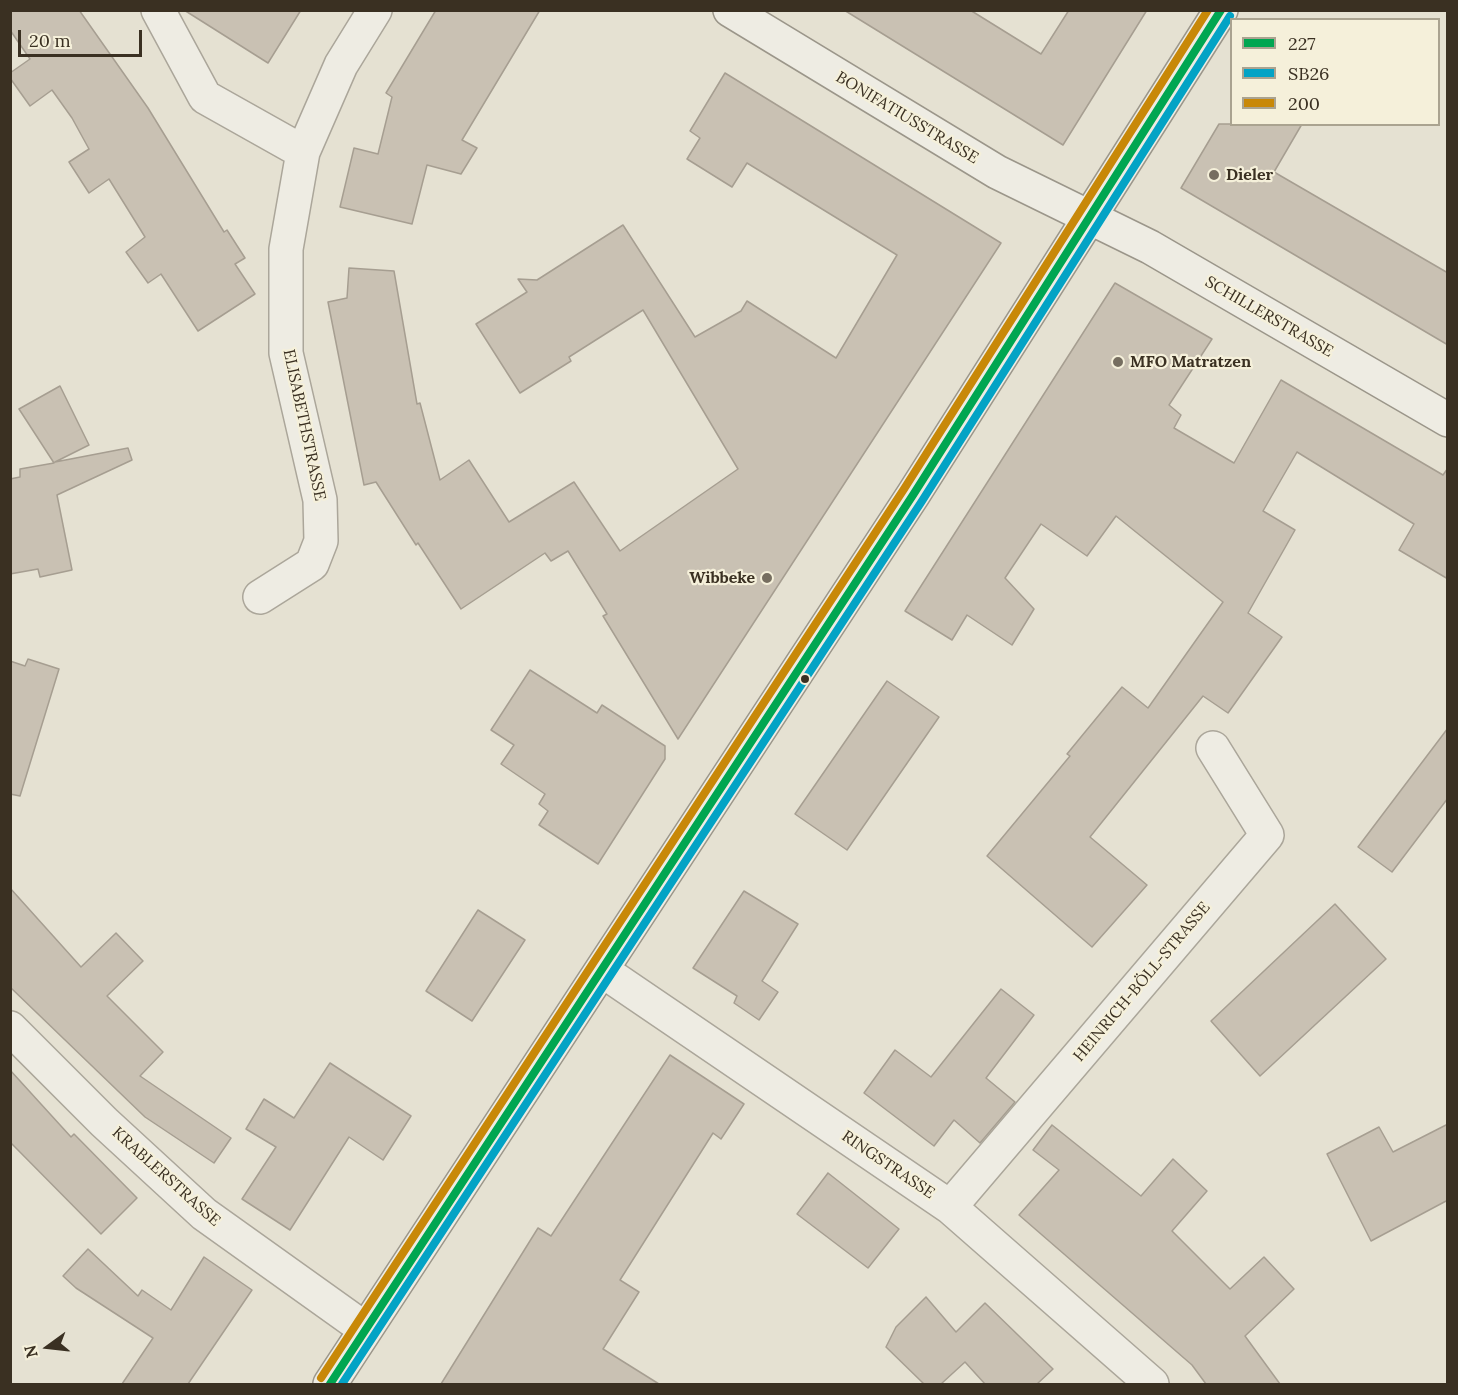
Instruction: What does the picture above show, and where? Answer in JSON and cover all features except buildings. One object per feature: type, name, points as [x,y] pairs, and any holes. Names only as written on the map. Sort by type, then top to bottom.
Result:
[{"type":"street","points":[[158,10],[205,97],[303,152]]},
{"type":"street","name":"ELISABETHSTRASSE","points":[[260,597],[312,564],[321,541],[320,500],[286,353],[286,249],[303,152],[341,65],[375,10]]},
{"type":"street","name":"BONIFATIUSSTRASSE","points":[[730,10],[997,172],[1089,218]]},
{"type":"street","points":[[330,1384],[603,971],[1054,277],[1221,10]]},
{"type":"street","name":"SCHILLERSTRASSE","points":[[1089,218],[1150,247],[1446,416]]},
{"type":"street","name":"HEINRICH-BÖLL-STRASSE","points":[[950,1207],[1268,835],[1213,748]]},
{"type":"street","name":"RINGSTRASSE","points":[[603,971],[950,1207],[1152,1384]]},
{"type":"street","name":"KRABLERSTRASSE","points":[[10,1028],[104,1122],[204,1214],[365,1329]]},
{"type":"transit line","name":"200","points":[[321,1378],[904,489],[1208,10]]},
{"type":"transit line","name":"227","points":[[330,1384],[913,495],[1221,10]]},
{"type":"transit line","name":"SB26","points":[[342,1384],[922,501],[1230,16]]},
{"type":"place","name":"Dieler","points":[[1214,175]]},
{"type":"place","name":"MFO Matratzen","points":[[1118,362]]},
{"type":"place","name":"Wibbeke","points":[[767,578]]}]
